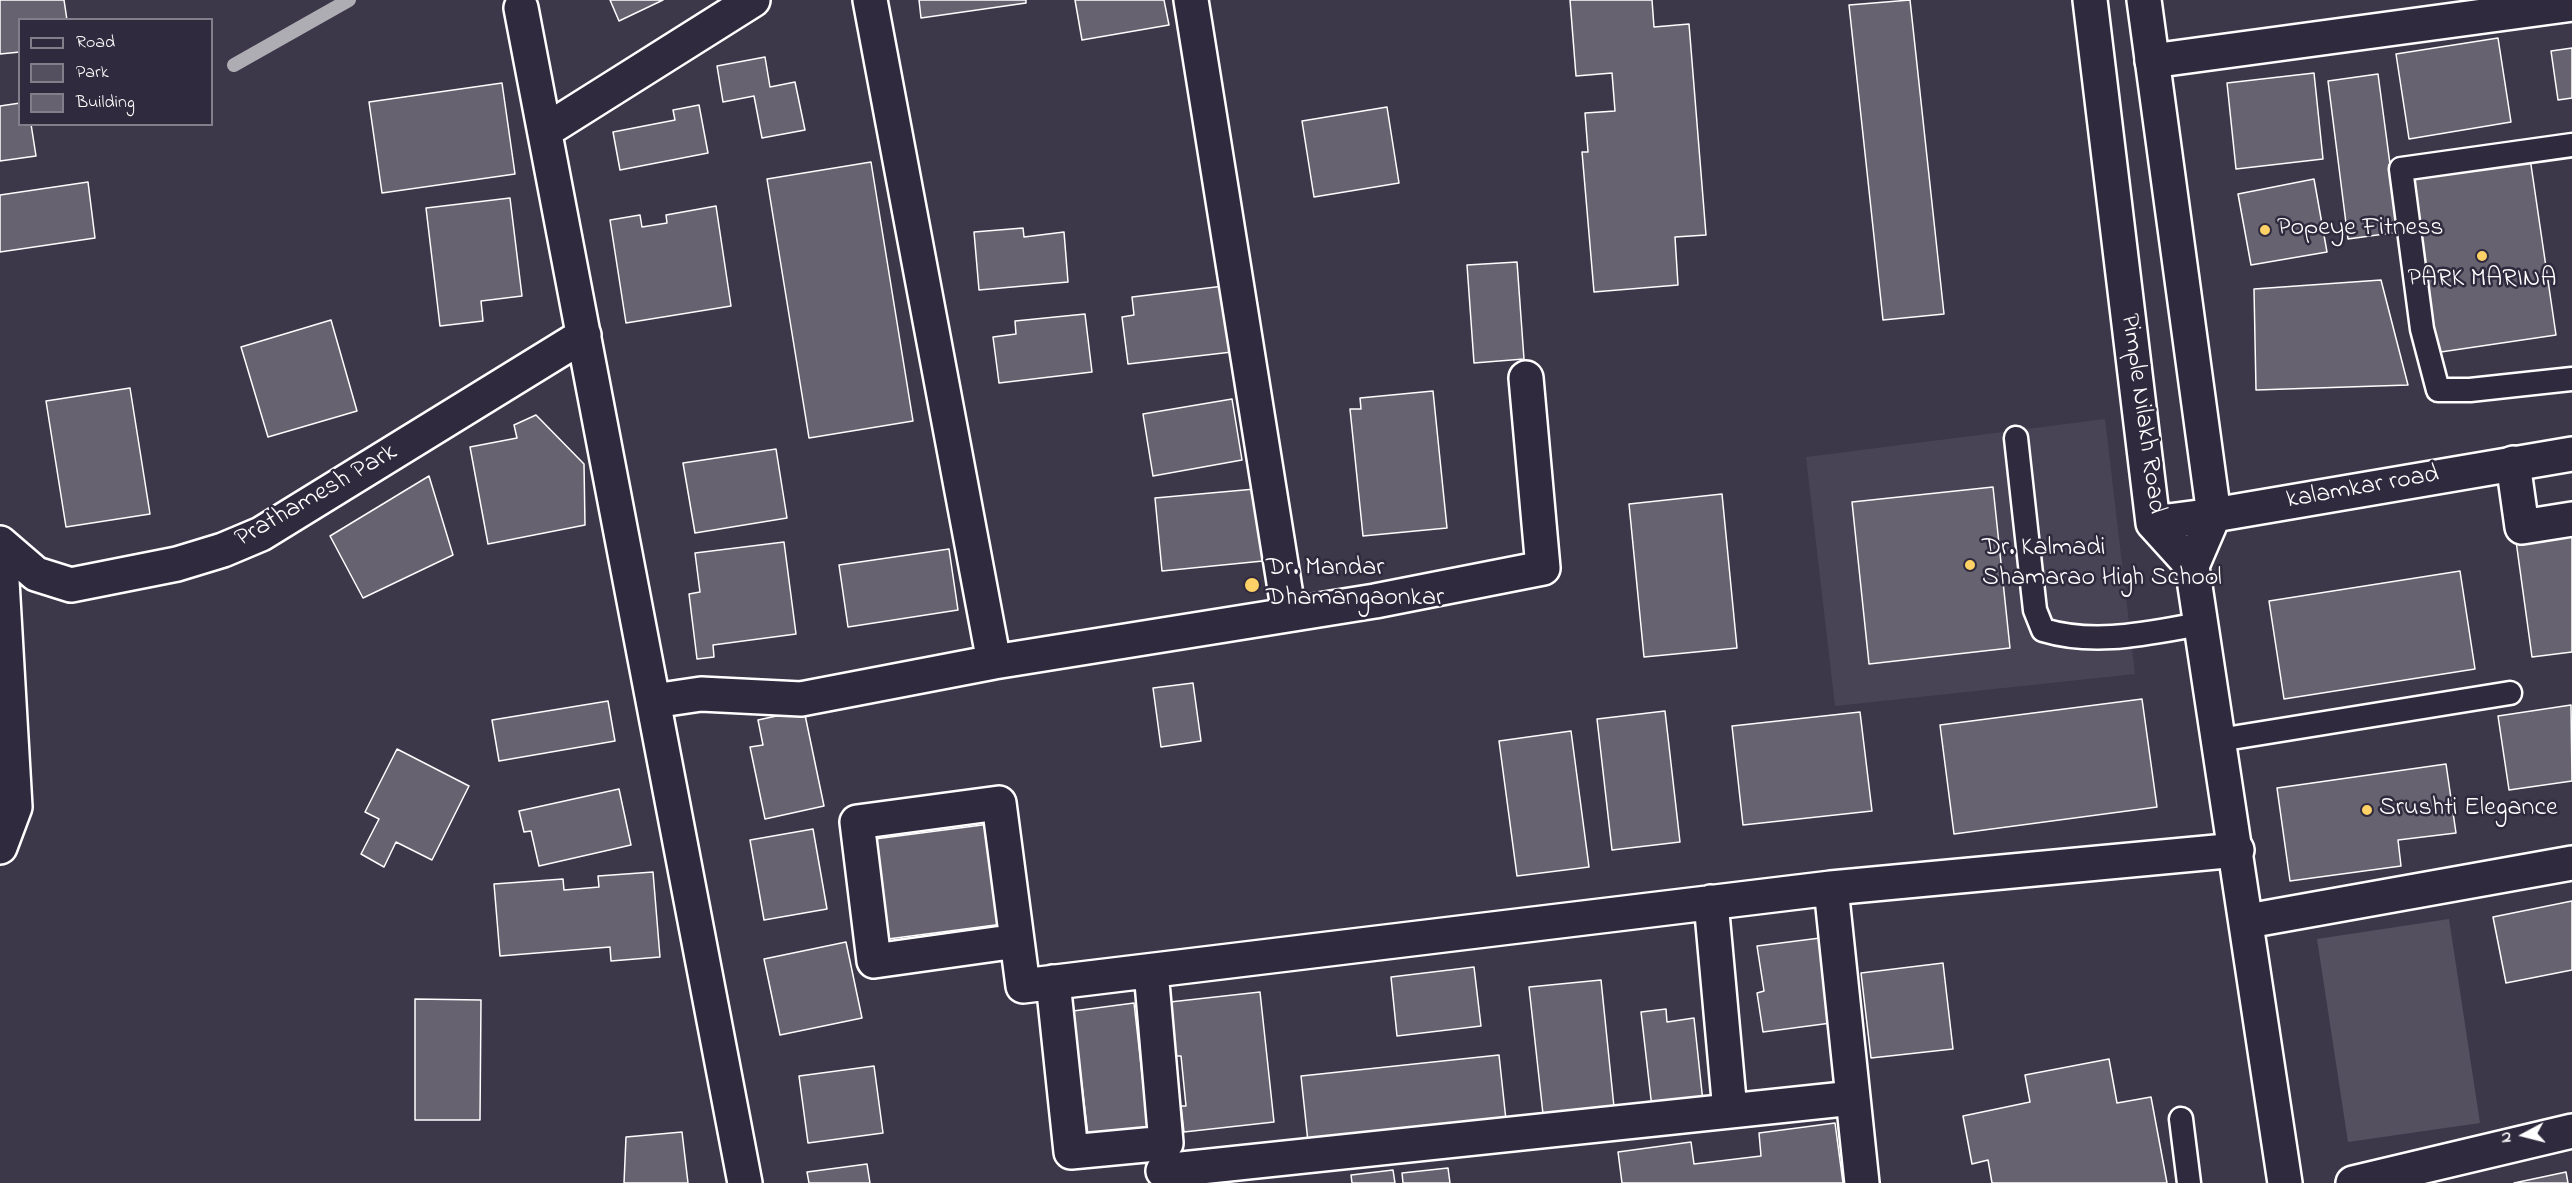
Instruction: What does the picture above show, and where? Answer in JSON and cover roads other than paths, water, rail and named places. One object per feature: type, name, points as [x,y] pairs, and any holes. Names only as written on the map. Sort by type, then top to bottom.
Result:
[{"type":"street","points":[[545,131],[753,0]]},
{"type":"street","points":[[870,0],[994,662]]},
{"type":"street","points":[[1191,0],[1289,614]]},
{"type":"street","name":"Pimple Nilakh Road","points":[[2090,0],[2153,523],[2192,566]]},
{"type":"street","points":[[2144,0],[2214,515],[2192,566],[2248,921],[2285,1183]]},
{"type":"street","points":[[2152,61],[2572,4]]},
{"type":"street","points":[[521,8],[745,1183]]},
{"type":"street","name":"Prathamesh Park","points":[[0,545],[36,574],[71,585],[177,564],[223,550],[261,534],[584,335]]},
{"type":"street","points":[[654,701],[701,694],[801,699],[994,662],[1375,601],[1543,568],[1526,378]]},
{"type":"street","name":"kalamkar road","points":[[2153,523],[2214,515],[2572,454]]},
{"type":"street","points":[[2512,463],[2522,526],[2572,519]]},
{"type":"street","points":[[0,545],[15,807],[0,848]]},
{"type":"street","points":[[1017,941],[874,961],[856,822],[999,803],[1023,986],[1831,888],[2237,850]]},
{"type":"street","points":[[2248,921],[2572,863]]},
{"type":"street","points":[[1831,888],[1862,1183]]},
{"type":"street","points":[[1711,902],[1730,1111]]},
{"type":"street","points":[[1053,982],[1071,1152],[1166,1143],[1151,971]]},
{"type":"street","points":[[1163,1172],[1853,1098]]},
{"type":"street","points":[[2353,1183],[2572,1131]]},
{"type":"lane","points":[[2572,146],[2401,169],[2422,329],[2438,390],[2470,390],[2572,379]]},
{"type":"lane","points":[[2016,438],[2035,610],[2043,630],[2058,635],[2118,639],[2200,624]]},
{"type":"lane","points":[[2219,740],[2510,693]]},
{"type":"lane","points":[[2181,1119],[2189,1183]]},
{"type":"waterway","points":[[234,65],[349,0]]},
{"type":"place","name":"Popeye Fitness","points":[[2265,230]]},
{"type":"place","name":"PARK MARINA","points":[[2482,256]]},
{"type":"place","name":"Dr. Kalmadi Shamarao High School","points":[[1970,565]]},
{"type":"place","name":"Dr. Mandar Dhamangaonkar","points":[[1252,585]]},
{"type":"place","name":"Srushti Elegance","points":[[2367,810]]}]
